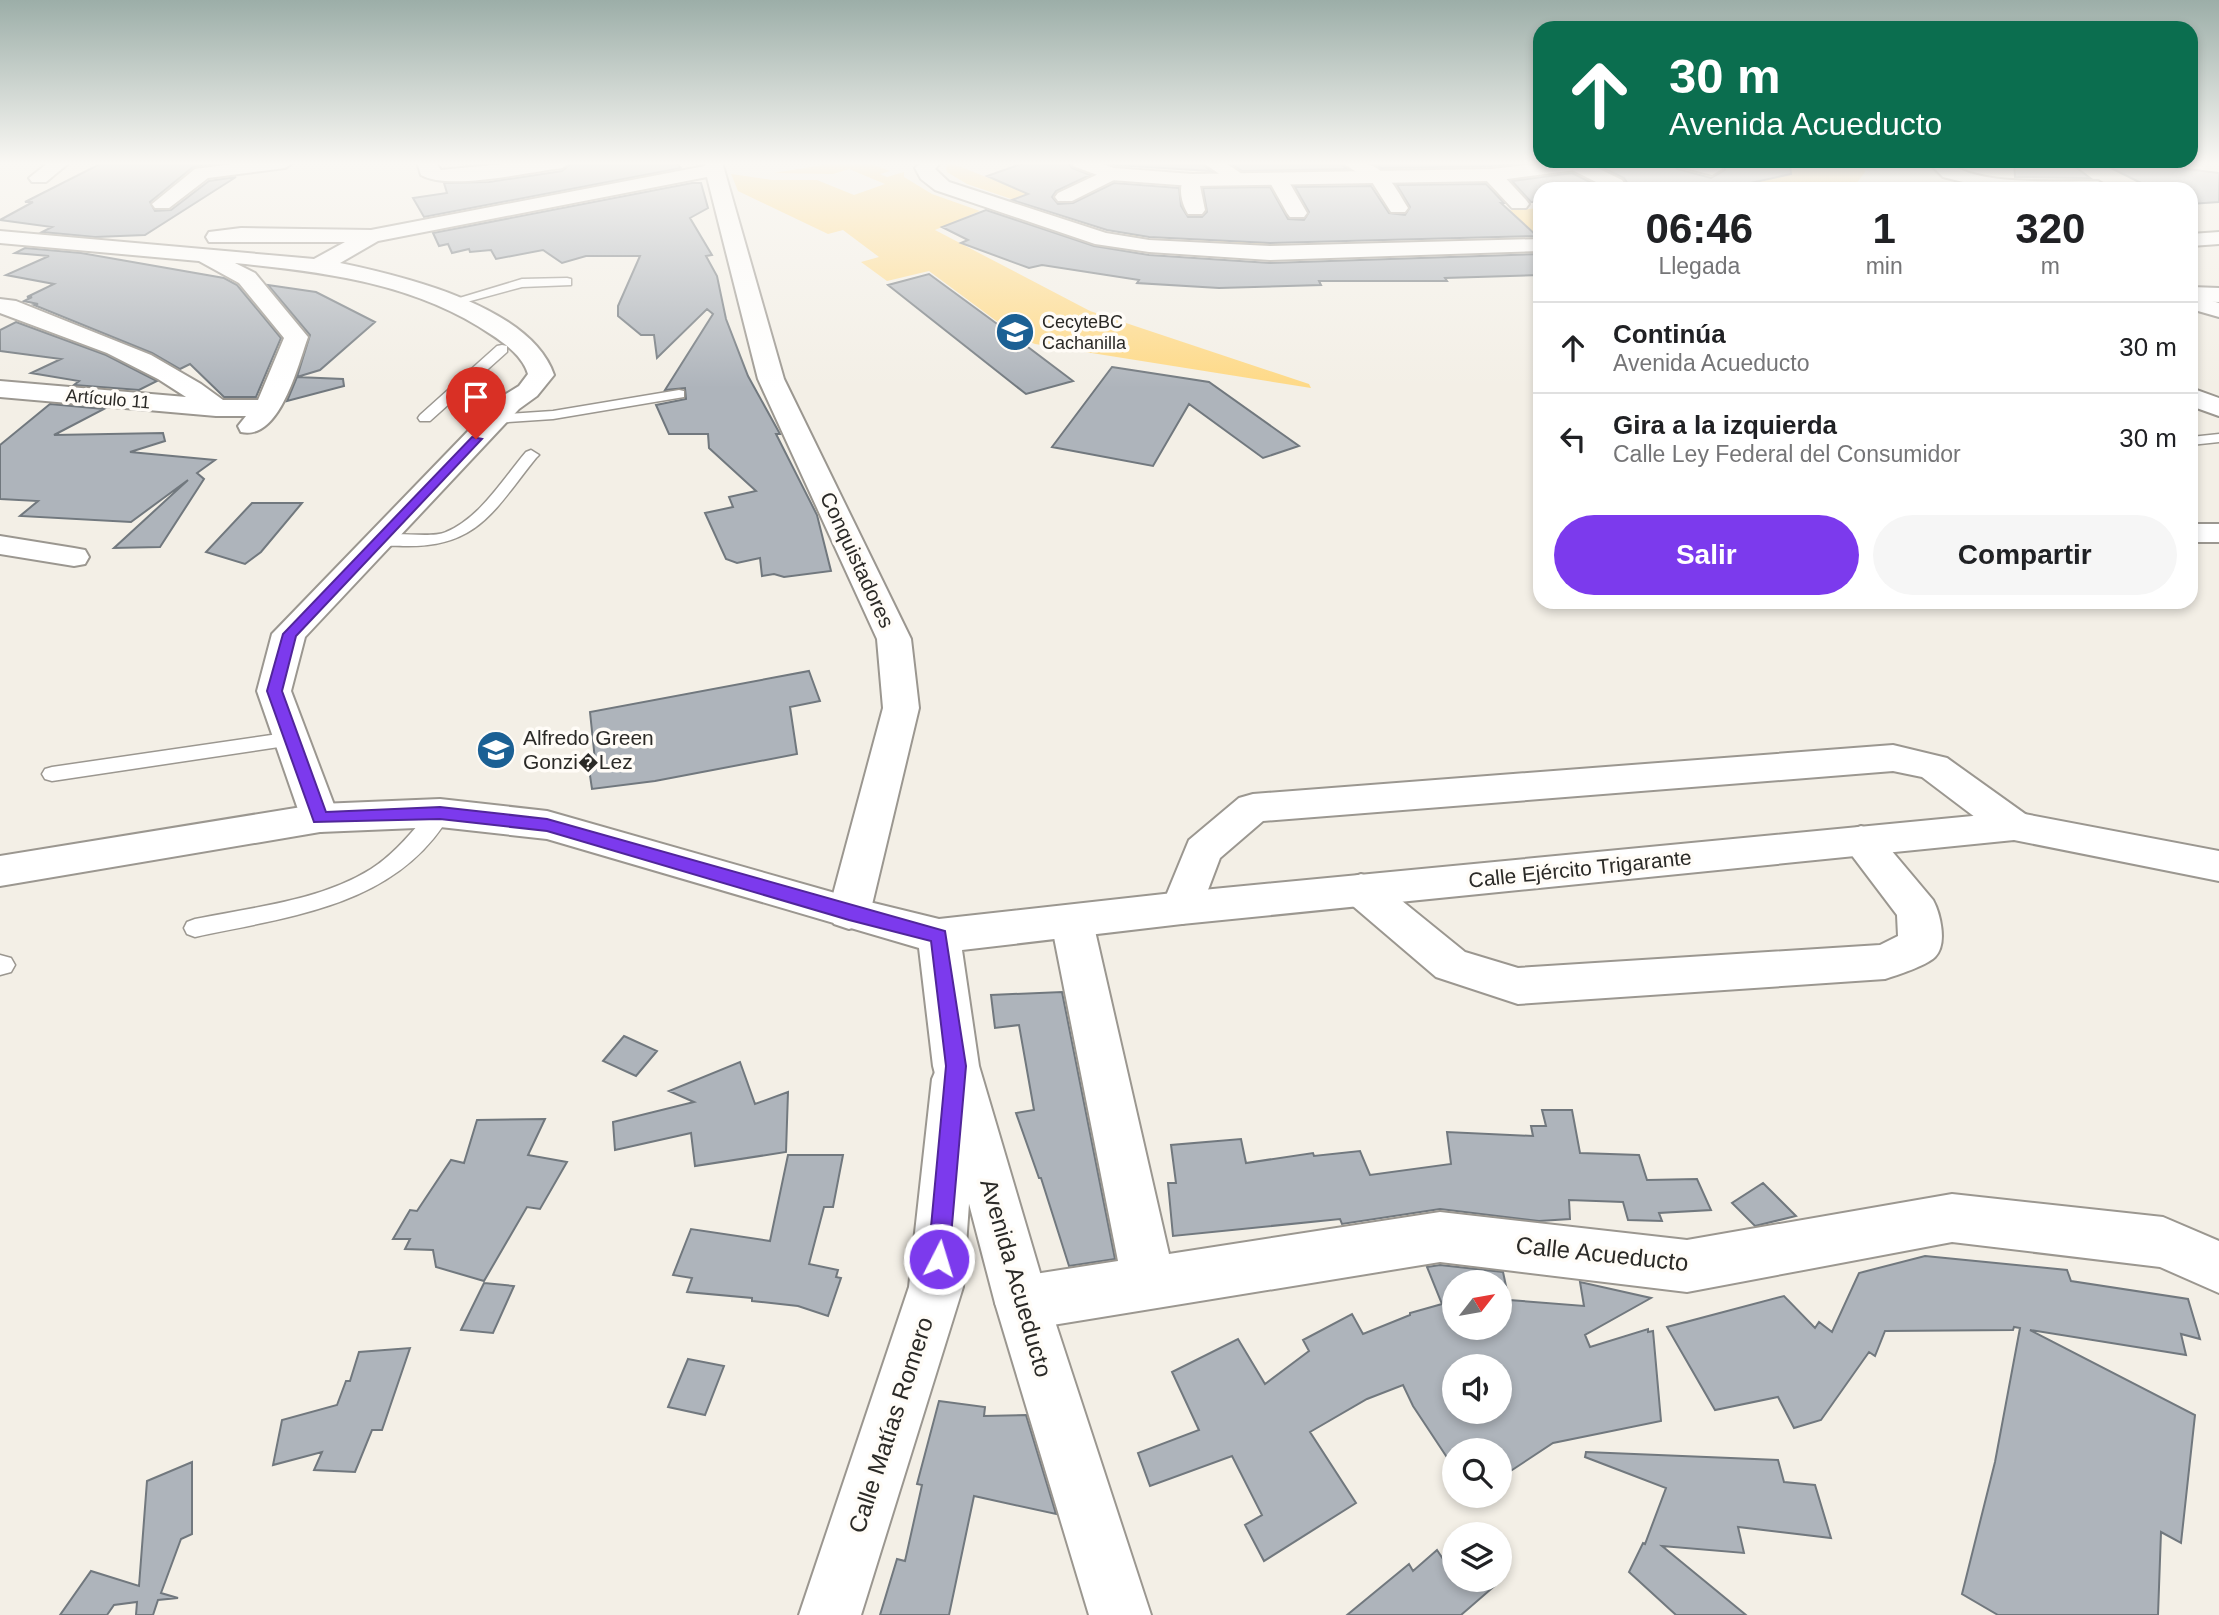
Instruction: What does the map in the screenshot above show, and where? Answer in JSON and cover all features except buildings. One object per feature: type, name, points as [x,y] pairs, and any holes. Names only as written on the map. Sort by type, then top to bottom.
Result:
[{"type":"street","points":[[4,237],[198,253],[339,269],[440,295],[502,331],[517,368],[502,411],[382,540],[289,634],[274,691],[320,818]]},
{"type":"street","points":[[144,250],[221,237]]},
{"type":"street","points":[[316,267],[370,237]]},
{"type":"street","name":"Conquistadores","points":[[733,237],[771,379],[894,639],[901,708],[849,913]]},
{"type":"street","points":[[1098,237],[1138,244],[1270,253],[1533,245]]},
{"type":"street","points":[[2198,240],[2219,238]]},
{"type":"street","points":[[198,253],[247,278],[296,337],[268,408],[242,434]]},
{"type":"street","points":[[316,267],[326,275],[428,302],[513,353]]},
{"type":"street","points":[[2198,294],[2219,295]]},
{"type":"street","points":[[2198,304],[2219,310]]},
{"type":"street","name":"Artículo 11","points":[[0,306],[8,306],[132,354],[194,390],[216,408]]},
{"type":"street","name":"Artículo 11","points":[[0,389],[216,408],[268,408]]},
{"type":"street","points":[[2198,399],[2219,408]]},
{"type":"street","points":[[0,545],[74,557]]},
{"type":"street","points":[[1182,908],[1203,850],[1253,808],[1893,758],[1934,767],[2014,826]]},
{"type":"street","points":[[0,871],[320,818],[440,813],[547,825],[849,913],[939,936]]},
{"type":"street","name":"Calle Ejército Trigarante","points":[[939,936],[1182,908],[2014,826],[2219,866]]},
{"type":"street","points":[[1361,890],[1451,965],[1518,986],[1885,962],[1920,945],[1918,911],[1861,841]]},
{"type":"street","points":[[1072,922],[1149,1283]]},
{"type":"street","name":"Avenida Acueducto","points":[[939,936],[956,1066],[1021,1303],[1120,1615]]},
{"type":"street","name":"Calle Matías Romero","points":[[830,1615],[936,1287],[956,1066]]},
{"type":"street","name":"Calle Acueducto","points":[[1021,1303],[1440,1237],[1687,1266],[1952,1218],[2163,1242],[2219,1267]]},
{"type":"lane","points":[[452,302],[522,283],[567,282]]},
{"type":"lane","points":[[425,418],[513,353]]},
{"type":"lane","points":[[502,411],[553,415],[679,394]]},
{"type":"lane","points":[[2198,440],[2219,438]]},
{"type":"lane","points":[[382,540],[450,537],[468,527],[531,454]]},
{"type":"lane","points":[[52,774],[292,739]]},
{"type":"lane","points":[[195,928],[336,895],[388,868],[407,852],[440,813]]},
{"type":"shaded area","points":[[853,237],[949,237],[1090,311],[1309,384],[1311,388],[1035,344],[1018,337],[929,271],[887,281],[861,262],[879,257]]},
{"type":"shaded area","points":[[1154,237],[1491,237],[1253,244]]},
{"type":"place","name":"CecyteBC Cachanilla","points":[[1015,332]]},
{"type":"place","name":"Alfredo Green Gonzi�Lez","points":[[496,750]]},
{"type":"route","points":[[476,439],[289,634],[274,691],[320,818],[440,813],[547,825],[849,913],[939,936],[956,1066],[939,1259]]}]
